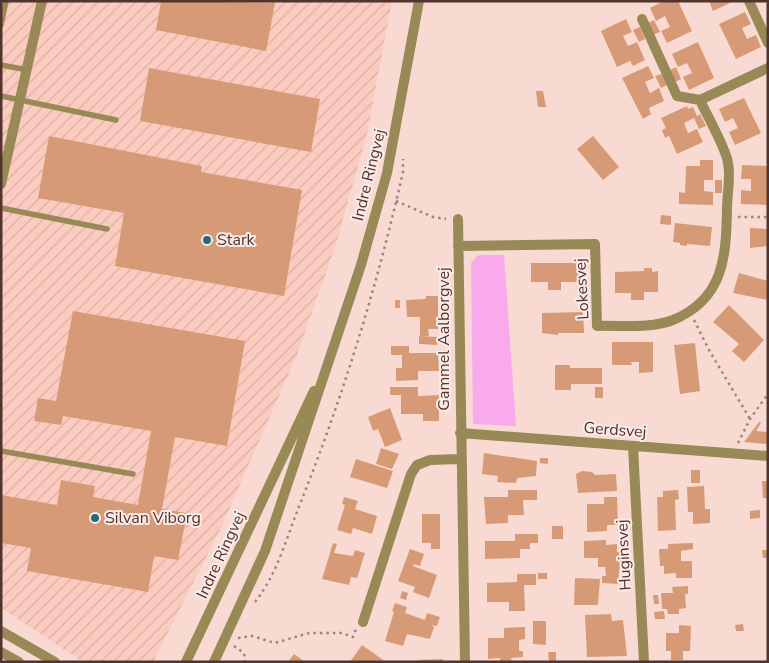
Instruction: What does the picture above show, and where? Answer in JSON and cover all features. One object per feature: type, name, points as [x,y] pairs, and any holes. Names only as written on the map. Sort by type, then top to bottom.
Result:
[{"type":"street","points":[[1,184],[42,1]]},
{"type":"street","name":"Indre Ringvej","points":[[214,662],[269,542],[361,265],[387,173],[418,1]]},
{"type":"street","points":[[749,1],[768,43]]},
{"type":"street","points":[[642,19],[677,96],[700,100],[768,68]]},
{"type":"street","name":"Lokesvej","points":[[458,246],[595,244],[597,326],[652,325],[690,312],[710,292],[721,271],[726,252],[728,162],[700,100]]},
{"type":"street","name":"Gammel Aalborgvej","points":[[458,219],[465,662]]},
{"type":"street","name":"Indre Ringvej","points":[[186,662],[333,351]]},
{"type":"street","name":"Gerdsvej","points":[[460,433],[768,456]]},
{"type":"street","name":"Huginsvej","points":[[633,446],[644,662]]},
{"type":"street","points":[[364,622],[411,474],[417,465],[430,460],[461,459]]},
{"type":"street","points":[[1,631],[55,662]]},
{"type":"street","points":[[1,652],[19,662]]},
{"type":"lane","points":[[1,25],[6,1]]},
{"type":"lane","points":[[1,65],[28,70]]},
{"type":"lane","points":[[1,96],[116,120]]},
{"type":"lane","points":[[1,208],[107,229]]},
{"type":"lane","points":[[1,451],[133,474]]},
{"type":"path","points":[[252,606],[263,592],[280,555],[336,408],[376,280],[403,172],[402,154]]},
{"type":"path","points":[[396,201],[433,217],[458,219]]},
{"type":"path","points":[[727,217],[768,217]]},
{"type":"path","points":[[690,312],[709,350],[750,419]]},
{"type":"path","points":[[736,454],[739,438],[768,394]]},
{"type":"path","points":[[224,640],[252,636],[275,643],[309,633],[342,633],[353,637],[358,623],[364,622]]},
{"type":"path","points":[[224,640],[242,650],[245,662]]},
{"type":"shaded area","points":[[1,1],[392,1],[367,134],[336,244],[297,355],[221,528],[153,662],[83,662],[1,608]]},
{"type":"shaded area","points":[[478,255],[504,255],[516,426],[473,424],[471,263]]},
{"type":"building","points":[[161,1],[275,3],[266,51],[156,30]]},
{"type":"building","points":[[664,1],[678,1],[692,31],[667,43],[661,31],[670,27],[665,16],[656,21],[650,8]]},
{"type":"building","points":[[709,1],[734,1],[713,11]]},
{"type":"building","points":[[745,12],[751,24],[742,28],[747,39],[756,35],[761,47],[736,59],[719,24]]},
{"type":"building","points":[[626,19],[632,32],[623,36],[628,46],[637,42],[645,60],[633,66],[630,61],[617,67],[601,31]]},
{"type":"building","points":[[654,20],[660,32],[653,35],[648,23]]},
{"type":"building","points":[[640,27],[645,39],[639,42],[633,30]]},
{"type":"building","points":[[698,42],[714,78],[689,90],[683,77],[692,73],[687,63],[678,67],[672,54]]},
{"type":"building","points":[[648,66],[654,78],[645,82],[650,93],[659,88],[664,101],[649,108],[651,114],[643,119],[622,78]]},
{"type":"building","points":[[676,67],[681,79],[675,82],[670,70]]},
{"type":"building","points":[[149,68],[320,99],[311,152],[140,121]]},
{"type":"building","points":[[662,74],[667,85],[661,88],[655,76]]},
{"type":"building","points":[[536,91],[543,91],[546,107],[538,107]]},
{"type":"building","points":[[744,98],[761,133],[735,145],[729,132],[738,128],[733,118],[725,122],[719,109]]},
{"type":"building","points":[[687,106],[688,109],[693,107],[697,116],[700,114],[706,126],[699,129],[694,118],[684,123],[688,133],[697,129],[703,142],[677,154],[669,136],[665,138],[662,130],[666,128],[661,118]]},
{"type":"building","name":"Stark","points":[[49,136],[202,166],[201,172],[302,190],[284,296],[115,266],[124,213],[38,198]]},
{"type":"building","points":[[593,136],[619,167],[603,180],[577,149]]},
{"type":"building","points":[[700,160],[713,160],[713,180],[704,180],[704,191],[713,192],[713,205],[679,204],[679,192],[685,193],[686,166],[700,166]]},
{"type":"building","points":[[742,165],[768,166],[768,205],[741,204],[741,190],[751,191],[751,179],[741,179]]},
{"type":"building","points":[[715,180],[722,180],[722,193],[715,193]]},
{"type":"building","points":[[661,215],[671,216],[671,225],[660,224]]},
{"type":"building","points":[[675,223],[712,227],[710,246],[687,244],[687,246],[673,242]]},
{"type":"building","points":[[750,228],[768,229],[768,246],[750,248]]},
{"type":"building","points":[[531,263],[578,263],[578,282],[561,282],[561,290],[548,290],[548,282],[531,282]]},
{"type":"building","points":[[644,268],[652,268],[652,272],[658,271],[658,292],[644,292],[644,300],[631,300],[631,293],[615,293],[615,272],[644,271]]},
{"type":"building","points":[[739,273],[768,281],[768,300],[733,293]]},
{"type":"building","points":[[426,296],[438,296],[438,329],[428,329],[429,336],[420,336],[420,317],[407,317],[406,300],[426,299]]},
{"type":"building","points":[[395,300],[400,300],[400,308],[395,308]]},
{"type":"building","points":[[729,305],[764,340],[744,362],[732,351],[739,344],[713,322]]},
{"type":"building","points":[[73,311],[245,341],[227,446],[175,437],[162,509],[187,513],[178,560],[154,556],[148,592],[27,571],[31,548],[1,543],[1,495],[57,505],[61,480],[95,486],[93,497],[138,505],[151,431],[63,416],[61,425],[34,421],[38,398],[56,401]]},
{"type":"building","points":[[583,312],[584,333],[558,333],[558,335],[542,333],[542,313]]},
{"type":"building","points":[[419,336],[437,337],[437,345],[419,344]]},
{"type":"building","points":[[612,342],[653,342],[653,372],[639,373],[639,362],[631,362],[632,365],[612,365]]},
{"type":"building","points":[[695,343],[700,391],[680,394],[674,345]]},
{"type":"building","points":[[391,346],[409,346],[409,353],[438,353],[439,371],[418,371],[418,380],[396,381],[396,368],[402,368],[402,355],[391,355]]},
{"type":"building","points":[[555,365],[570,365],[570,368],[602,368],[602,384],[571,384],[571,390],[555,390]]},
{"type":"building","points":[[390,387],[418,387],[418,396],[439,395],[439,421],[423,421],[423,414],[401,414],[401,395],[390,395]]},
{"type":"building","points":[[595,387],[603,387],[603,398],[595,398]]},
{"type":"building","points":[[390,408],[402,440],[385,447],[378,429],[373,431],[368,417]]},
{"type":"building","points":[[759,422],[761,423],[756,431],[768,432],[768,444],[744,442]]},
{"type":"building","points":[[381,448],[399,454],[392,469],[376,464]]},
{"type":"building","points":[[484,453],[537,461],[536,476],[517,478],[516,483],[497,482],[498,476],[482,474]]},
{"type":"building","points":[[540,458],[548,458],[548,464],[540,463]]},
{"type":"building","points":[[356,459],[393,471],[387,488],[350,477]]},
{"type":"building","points":[[691,470],[700,470],[700,483],[691,483]]},
{"type":"building","points":[[582,471],[592,472],[595,475],[616,474],[617,491],[578,493],[576,474]]},
{"type":"building","points":[[762,481],[768,481],[768,498],[763,498]]},
{"type":"building","points":[[704,486],[705,509],[710,509],[710,523],[693,524],[693,512],[688,512],[687,487]]},
{"type":"building","points":[[508,490],[537,490],[537,500],[523,500],[524,515],[508,515],[508,523],[486,524],[484,497],[508,497]]},
{"type":"building","points":[[678,490],[679,499],[675,500],[676,530],[658,531],[657,497],[663,497],[663,491]]},
{"type":"building","points":[[344,497],[358,501],[355,509],[377,516],[372,534],[353,528],[351,534],[337,530],[345,505],[342,504]]},
{"type":"building","points":[[604,497],[617,497],[618,525],[607,525],[607,531],[587,532],[587,504],[604,504]]},
{"type":"building","points":[[760,510],[760,518],[750,519],[750,511]]},
{"type":"building","points":[[422,514],[440,514],[440,549],[431,549],[431,543],[422,543]]},
{"type":"building","points":[[552,526],[563,526],[563,539],[552,539]]},
{"type":"building","points":[[515,534],[538,534],[538,543],[530,543],[530,549],[520,549],[520,558],[485,559],[485,541],[515,541]]},
{"type":"building","points":[[606,540],[606,545],[617,544],[617,552],[621,552],[618,584],[602,583],[602,576],[606,576],[605,567],[598,567],[598,558],[584,558],[584,541]]},
{"type":"building","points":[[333,543],[337,544],[334,553],[353,556],[355,550],[365,553],[357,578],[351,577],[349,585],[322,579]]},
{"type":"building","points":[[693,543],[693,549],[681,551],[681,561],[692,561],[692,578],[676,578],[676,573],[664,574],[664,566],[660,566],[659,549],[668,549],[668,544]]},
{"type":"building","points":[[410,549],[424,554],[420,566],[414,564],[413,566],[437,575],[429,598],[413,592],[415,587],[398,581]]},
{"type":"building","points":[[762,550],[768,550],[768,558],[763,558]]},
{"type":"building","points":[[538,573],[547,573],[547,579],[538,579]]},
{"type":"building","points":[[517,574],[536,574],[536,585],[524,585],[525,611],[509,611],[509,602],[487,602],[487,583],[517,582]]},
{"type":"building","points":[[575,578],[600,579],[598,605],[574,605]]},
{"type":"building","points":[[688,586],[688,594],[685,594],[686,608],[679,609],[679,614],[668,614],[667,609],[662,609],[661,593],[673,593],[672,587]]},
{"type":"building","points":[[402,591],[408,593],[406,600],[400,598]]},
{"type":"building","points":[[653,595],[658,595],[659,604],[654,604]]},
{"type":"building","points":[[395,603],[407,607],[405,613],[425,620],[427,613],[440,617],[437,626],[431,625],[434,627],[430,639],[407,634],[403,646],[385,641]]},
{"type":"building","points":[[664,611],[665,619],[655,619],[654,612]]},
{"type":"building","points":[[611,614],[612,621],[623,620],[627,656],[587,657],[585,615]]},
{"type":"building","points":[[533,621],[546,621],[546,645],[533,644]]},
{"type":"building","points":[[743,624],[744,631],[736,631],[735,625]]},
{"type":"building","points":[[679,625],[691,626],[690,651],[683,651],[683,660],[671,660],[671,651],[666,651],[666,633],[679,633]]},
{"type":"building","points":[[525,627],[525,639],[519,640],[519,651],[523,651],[523,657],[511,658],[512,662],[500,662],[500,658],[488,659],[488,638],[504,638],[504,628]]},
{"type":"building","points":[[362,645],[386,662],[350,662]]},
{"type":"building","points":[[548,652],[556,652],[556,662],[549,662]]},
{"type":"building","points":[[294,654],[305,662],[288,662]]},
{"type":"building","points":[[443,659],[443,662],[418,662],[418,660]]},
{"type":"place","name":"Stark","points":[[207,240]]},
{"type":"place","name":"Silvan Viborg","points":[[95,518]]}]
